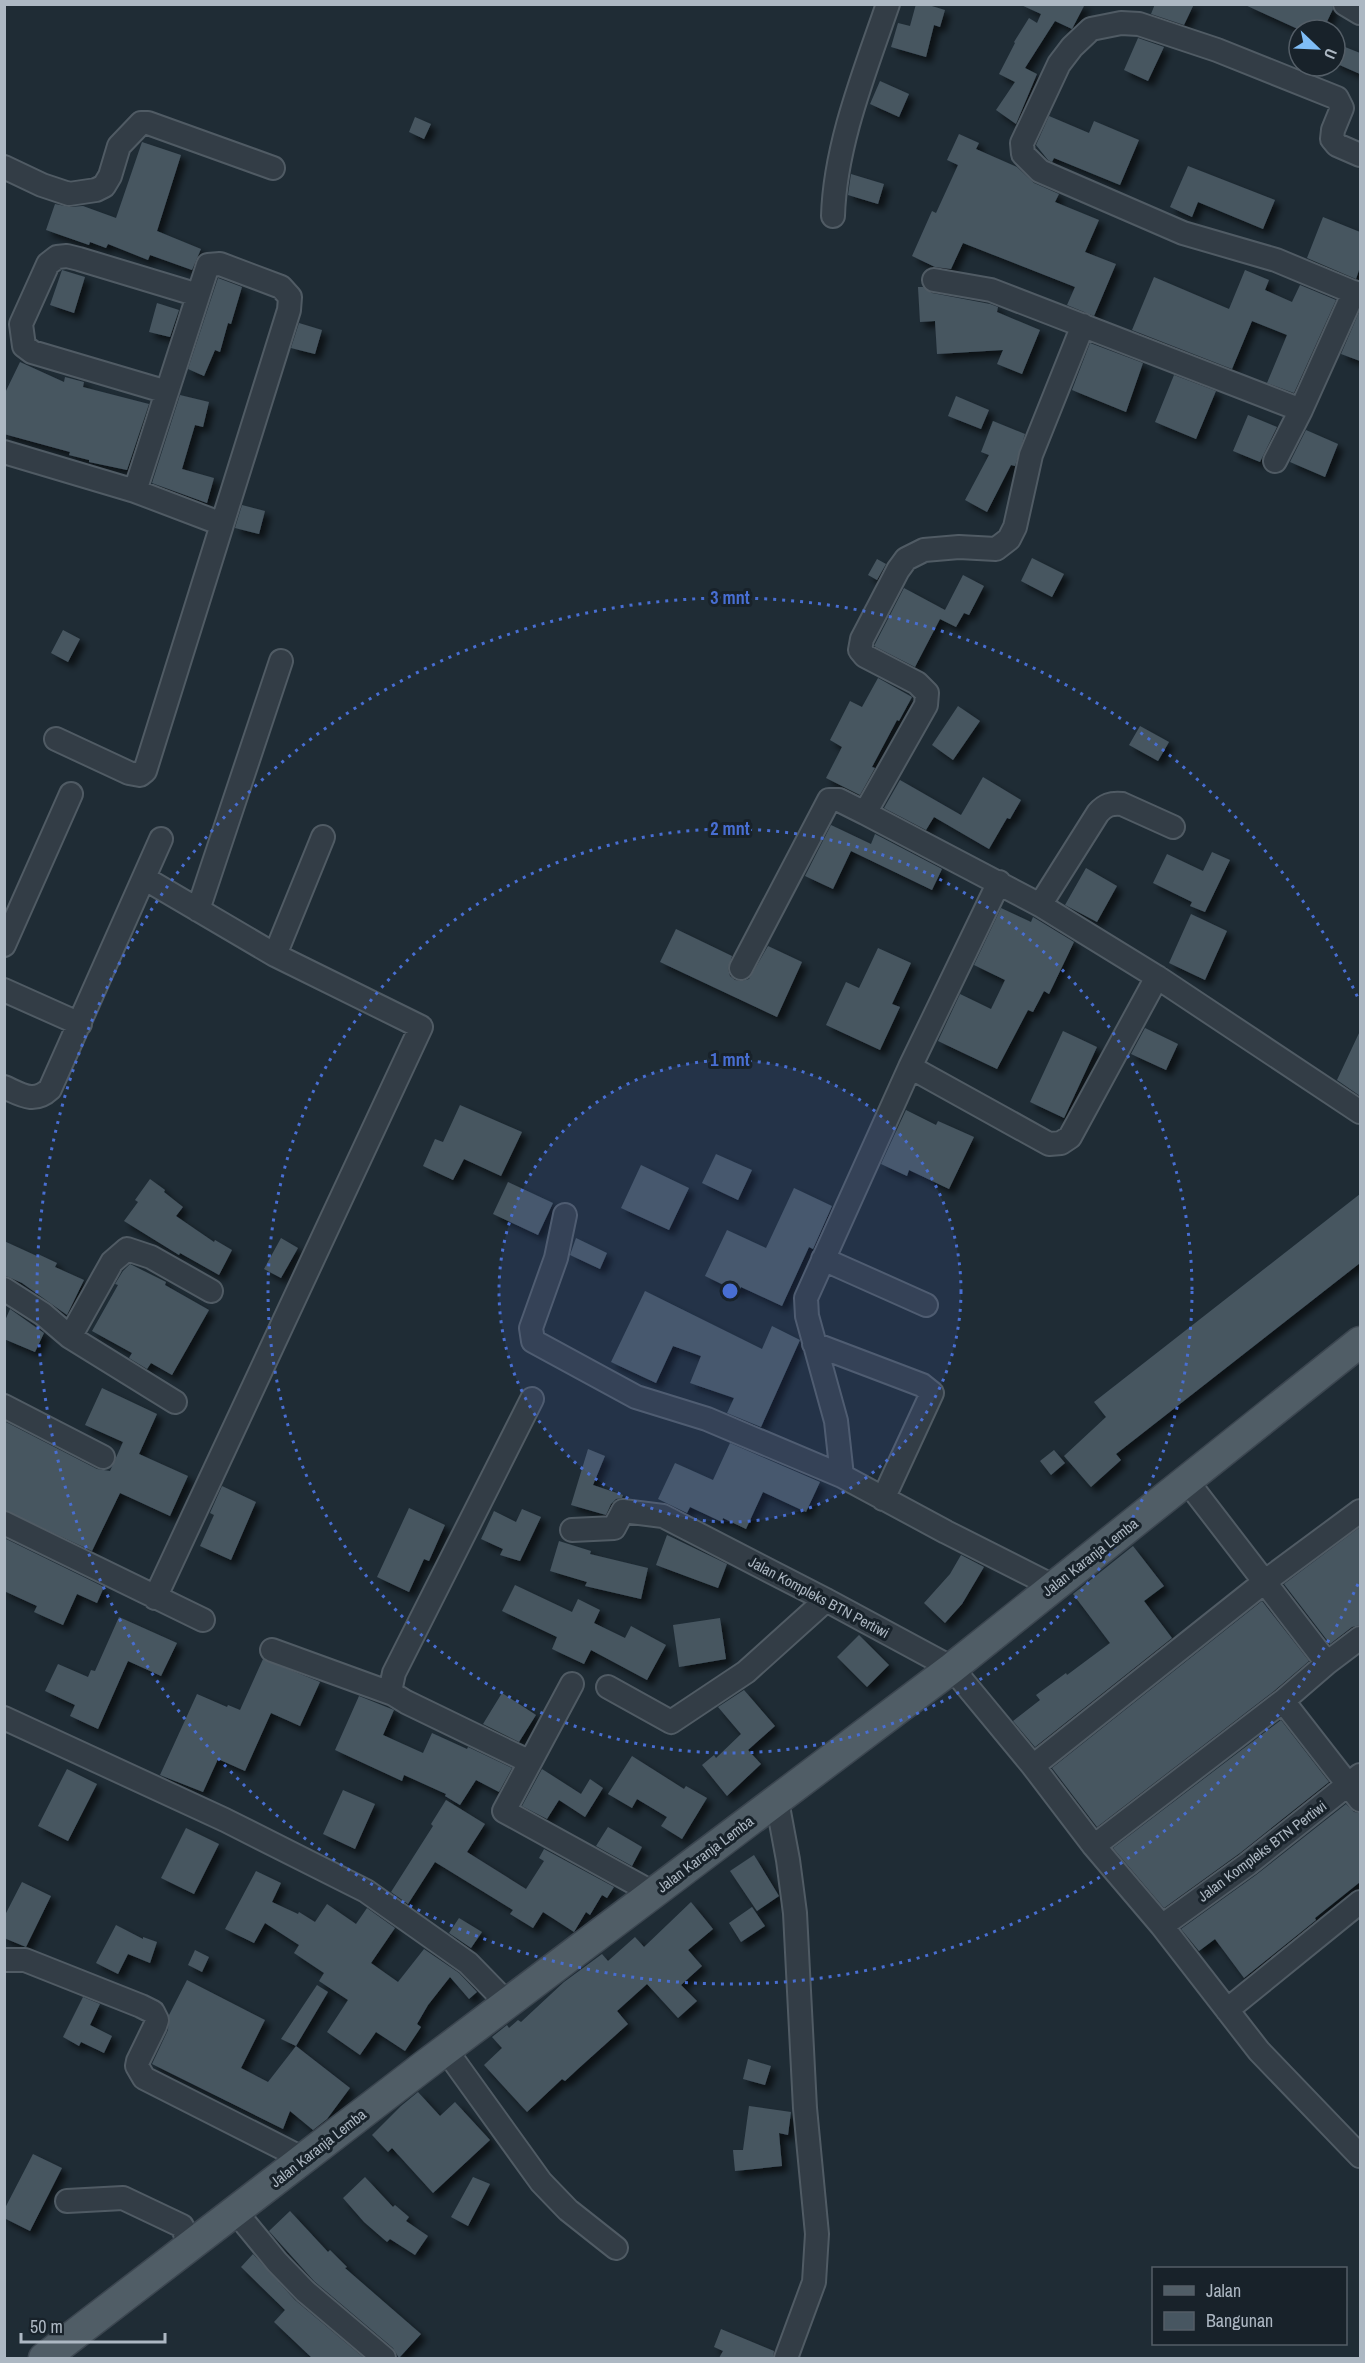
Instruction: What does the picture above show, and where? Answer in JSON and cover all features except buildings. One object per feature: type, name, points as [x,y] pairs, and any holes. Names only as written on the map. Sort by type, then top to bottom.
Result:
[{"type":"main road","name":"Jalan Karanja Lemba","points":[[44,2358],[507,2003],[952,1668],[1360,1342]]},
{"type":"street","points":[[833,216],[834,188],[856,100],[888,4]]},
{"type":"street","points":[[1345,4],[1360,13]]},
{"type":"street","points":[[1275,461],[1357,294],[1276,260],[1183,232],[1040,171],[1023,154],[1022,143],[1059,64],[1072,47],[1091,30],[1121,23],[1139,24],[1217,50],[1337,98],[1342,108],[1333,130],[1332,139],[1337,145],[1360,155]]},
{"type":"street","points":[[4,166],[42,185],[69,194],[96,190],[104,186],[110,176],[119,146],[141,123],[148,123],[273,168]]},
{"type":"street","points":[[167,392],[32,352],[24,346],[13,320],[48,264],[57,257],[68,256],[198,295]]},
{"type":"street","points":[[56,739],[129,773],[142,774],[289,310],[290,297],[281,287],[213,263],[208,265],[135,491]]},
{"type":"street","points":[[934,280],[991,290],[1301,410]]},
{"type":"street","points":[[865,813],[926,705],[927,693],[917,683],[865,656],[860,650],[862,639],[906,559],[924,550],[959,547],[996,549],[1009,539],[1031,455],[1083,325]]},
{"type":"street","points":[[4,452],[135,491],[222,524]]},
{"type":"street","points":[[198,910],[282,661]]},
{"type":"street","points":[[4,945],[71,794]]},
{"type":"street","points":[[741,968],[829,800],[839,800],[1040,905],[1157,977],[1360,1110]]},
{"type":"street","points":[[1040,905],[1098,813],[1105,806],[1122,804],[1173,827]]},
{"type":"street","points":[[275,955],[323,837]]},
{"type":"street","points":[[4,1087],[28,1098],[46,1094],[50,1089],[161,839]]},
{"type":"street","points":[[144,878],[275,955],[421,1027],[155,1598]]},
{"type":"street","points":[[842,1476],[836,1421],[807,1316],[806,1298],[910,1067],[999,882]]},
{"type":"street","points":[[910,1067],[1049,1144],[1061,1143],[1070,1137],[1157,977]]},
{"type":"street","points":[[4,990],[80,1024]]},
{"type":"street","points":[[565,1215],[556,1258],[531,1328],[533,1341],[636,1397],[707,1419],[842,1476],[1053,1586]]},
{"type":"street","points":[[70,1336],[112,1262],[128,1249],[151,1257],[211,1291]]},
{"type":"street","points":[[823,1259],[926,1305]]},
{"type":"street","points":[[6,1294],[43,1314],[70,1336],[175,1402]]},
{"type":"street","points":[[814,1344],[922,1385],[932,1393],[883,1498]]},
{"type":"street","points":[[393,1694],[391,1687],[394,1673],[532,1399]]},
{"type":"street","points":[[4,1406],[103,1457]]},
{"type":"street","points":[[1187,1481],[1327,1663]]},
{"type":"street","name":"Jalan Kompleks BTN Pertiwi","points":[[572,1530],[614,1528],[622,1511],[663,1516],[952,1668],[1033,1766],[1094,1846],[1162,1926],[1259,2050],[1360,2156]]},
{"type":"street","points":[[1033,1766],[1263,1582],[1360,1511]]},
{"type":"street","points":[[4,1523],[203,1620]]},
{"type":"street","points":[[608,1687],[671,1722],[746,1672],[826,1600]]},
{"type":"street","points":[[1094,1846],[1283,1701],[1327,1663],[1358,1644]]},
{"type":"street","points":[[272,1650],[393,1694],[530,1762]]},
{"type":"street","points":[[572,1684],[506,1806],[505,1812],[653,1893]]},
{"type":"street","points":[[1283,1701],[1356,1786]]},
{"type":"street","points":[[4,1718],[225,1820],[366,1891],[468,1964],[507,2003]]},
{"type":"street","name":"Jalan Kompleks BTN Pertiwi","points":[[1162,1926],[1356,1786]]},
{"type":"street","points":[[777,1801],[795,1913],[805,2108],[817,2234],[814,2282],[786,2358]]},
{"type":"street","points":[[1227,2010],[1360,1902]]},
{"type":"street","points":[[4,1960],[25,1960],[153,2012],[157,2020],[138,2061],[144,2078],[304,2159]]},
{"type":"street","points":[[446,2050],[541,2182],[568,2210],[616,2248]]},
{"type":"street","points":[[67,2201],[123,2198],[182,2226],[190,2246]]},
{"type":"street","points":[[235,2211],[277,2262],[305,2291],[384,2358]]}]
